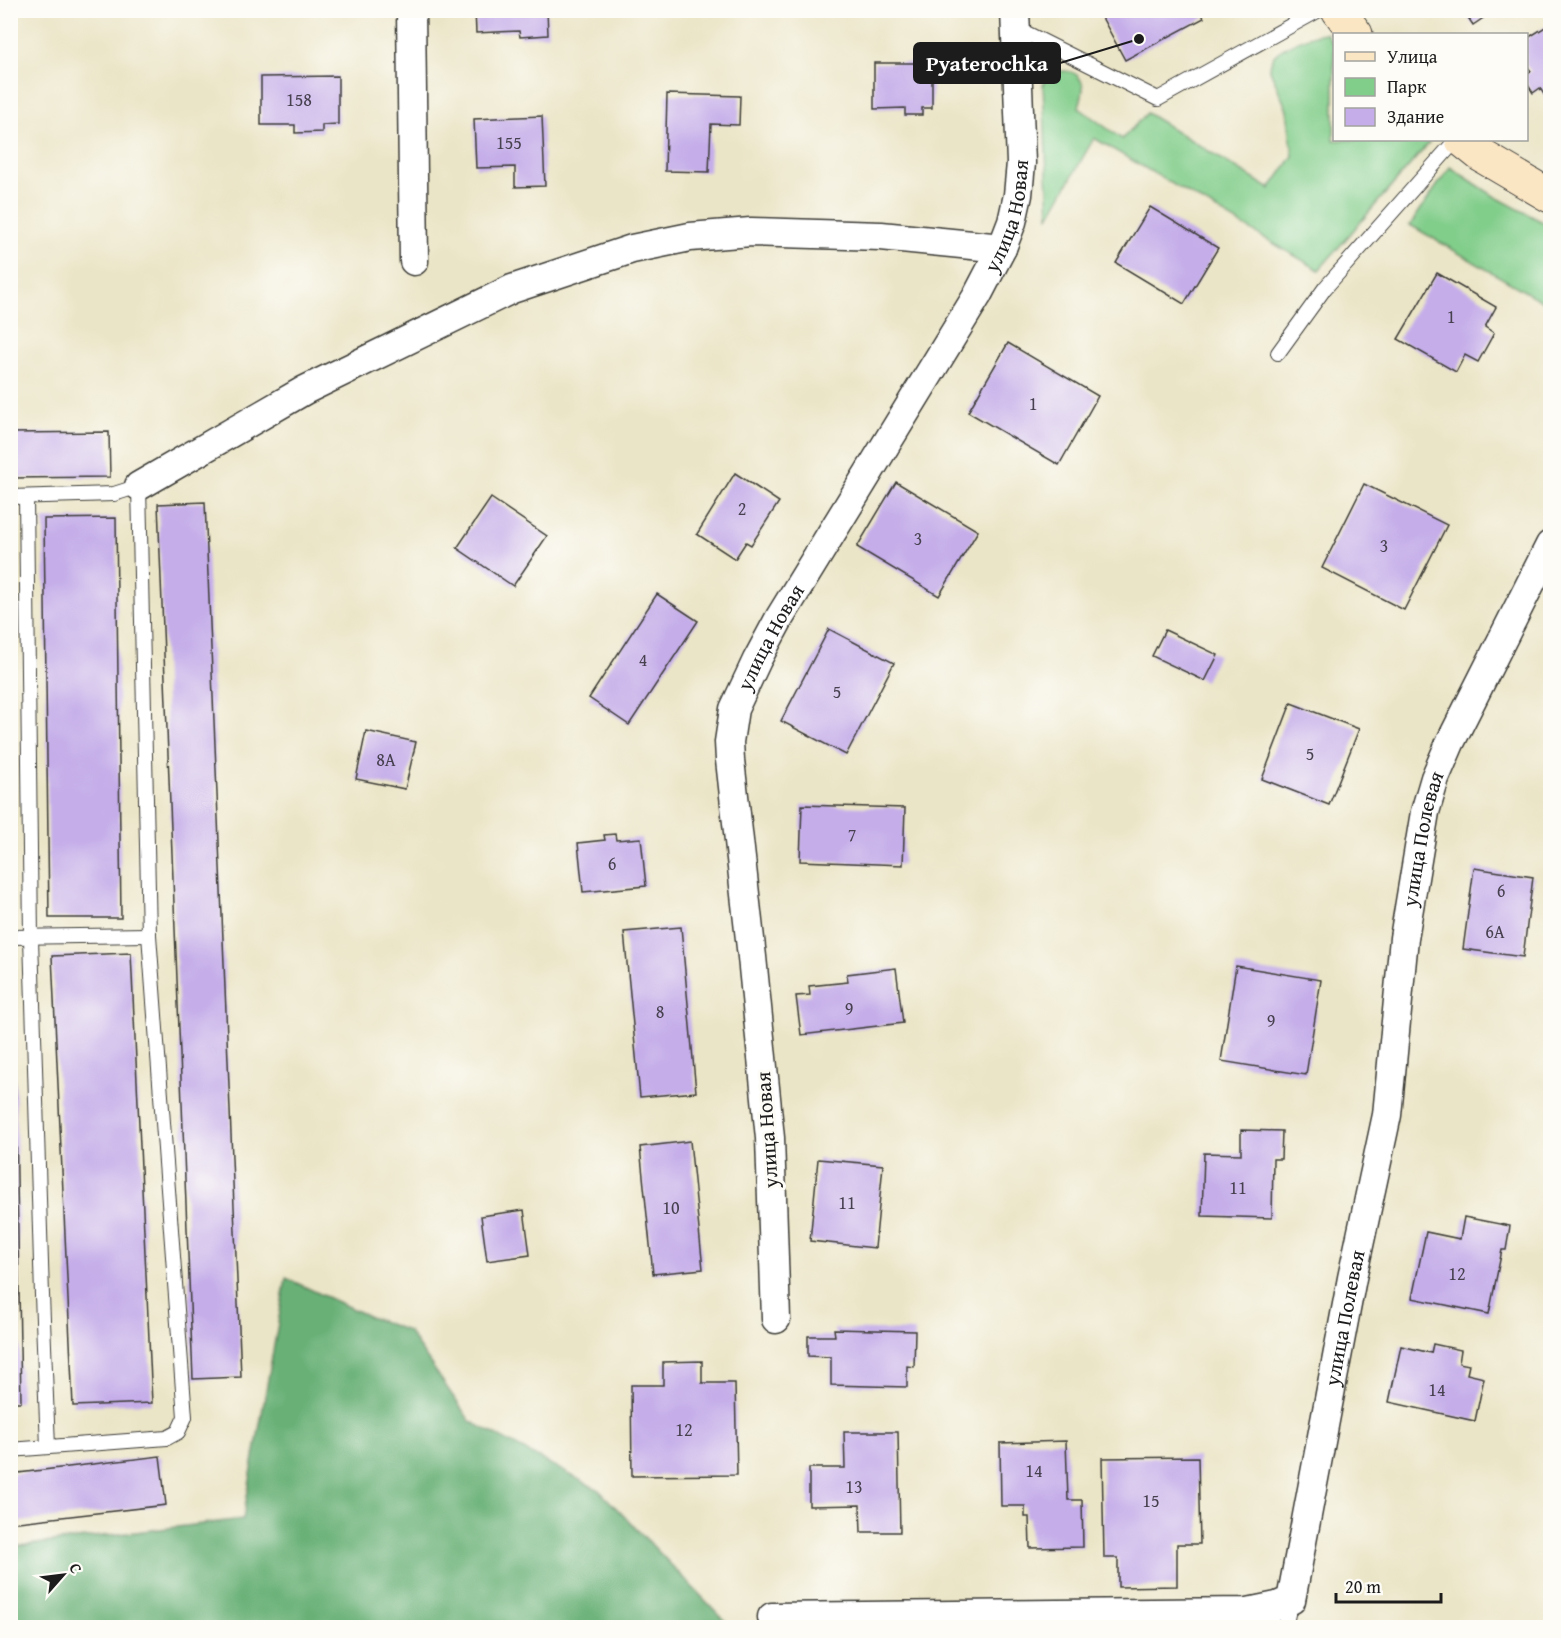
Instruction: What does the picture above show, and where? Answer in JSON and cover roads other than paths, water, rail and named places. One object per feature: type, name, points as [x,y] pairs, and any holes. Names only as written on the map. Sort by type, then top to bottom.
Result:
[{"type":"street","points":[[411,10],[414,261]]},
{"type":"street","points":[[1338,10],[1355,33]]},
{"type":"street","name":"улица Новая","points":[[776,1319],[770,1138],[730,759],[731,724],[740,696],[780,617],[977,296],[1002,248],[1012,222],[1018,195],[1021,163],[1015,19]]},
{"type":"street","points":[[1463,141],[1482,156],[1551,196]]},
{"type":"street","points":[[139,486],[305,390],[461,314],[512,290],[632,249],[690,237],[751,232],[881,236],[1002,248]]},
{"type":"street","name":"улица Полевая","points":[[1291,1600],[1352,1278],[1387,1115],[1404,938],[1425,812],[1435,778],[1450,743],[1551,545]]},
{"type":"street","points":[[772,1617],[1248,1612],[1277,1606],[1291,1600]]},
{"type":"lane","points":[[1015,19],[1158,99],[1319,10]]},
{"type":"lane","points":[[1278,353],[1325,288],[1455,141]]},
{"type":"lane","points":[[10,497],[114,494],[139,486],[149,935],[185,1417],[178,1432],[166,1438],[10,1450]]},
{"type":"lane","points":[[26,497],[31,938],[48,1447]]},
{"type":"lane","points":[[10,937],[149,935]]},
{"type":"lane","points":[[1285,1628],[1291,1600]]},
{"type":"place","name":"Pyaterochka","points":[[1139,39]]}]
